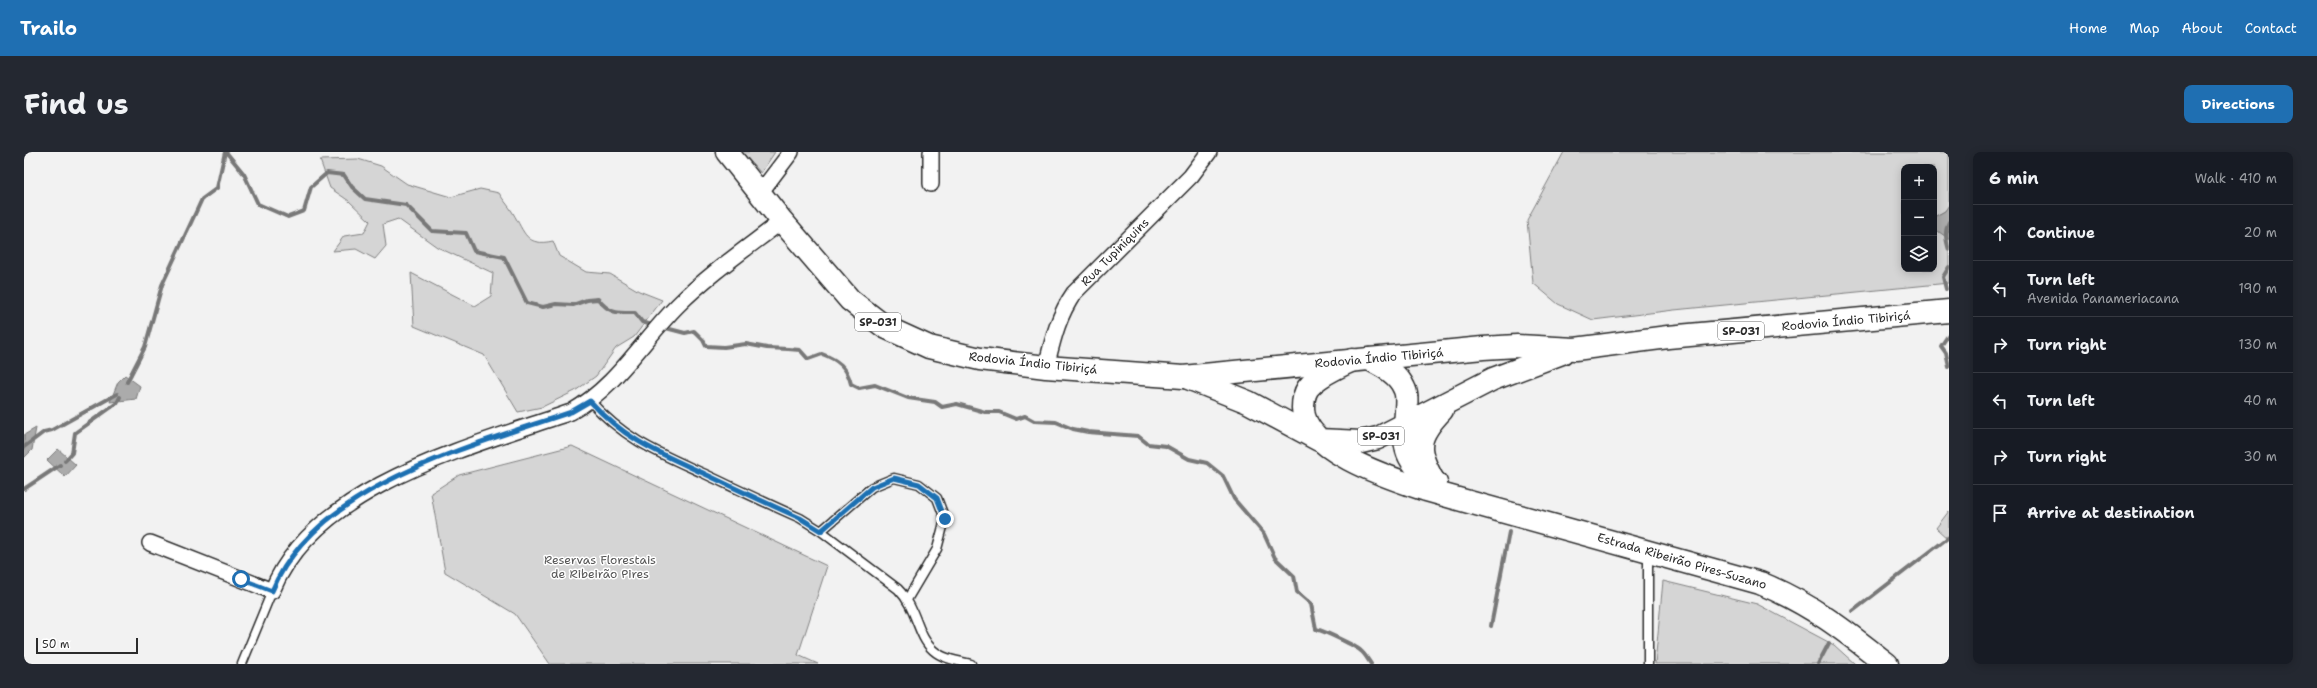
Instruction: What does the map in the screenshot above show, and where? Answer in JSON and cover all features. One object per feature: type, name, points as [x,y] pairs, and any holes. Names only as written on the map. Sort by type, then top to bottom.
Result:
[{"type":"main road","name":"Rodovia Índio Tibiriçá","points":[[727,152],[782,222],[850,300],[885,328],[929,347],[980,359],[1046,367],[1183,377],[1360,359],[1517,346],[1575,348],[1668,337],[1949,311]]},
{"type":"main road","name":"Rodovia Índio Tibiriçá","points":[[1183,377],[1248,402],[1319,440],[1361,442],[1378,438],[1405,425],[1453,398],[1522,366],[1575,348]]},
{"type":"main road","points":[[1319,440],[1305,418],[1303,399],[1307,389],[1316,380],[1360,359],[1398,378],[1405,388],[1407,401],[1405,425],[1406,453],[1420,471],[1459,498]]},
{"type":"main road","points":[[1434,482],[1419,451],[1421,437],[1431,421],[1453,398]]},
{"type":"main road","name":"Estrada Ribeirão Pires-Suzano","points":[[1319,440],[1345,456],[1393,480],[1741,576],[1785,593],[1827,617],[1887,664]]},
{"type":"street","points":[[760,194],[791,152]]},
{"type":"street","points":[[931,184],[932,152]]},
{"type":"street","name":"Rua Tupiniquins","points":[[1046,367],[1055,328],[1063,309],[1074,293],[1190,176],[1209,152]]},
{"type":"street","points":[[150,543],[272,591],[276,580],[298,548],[326,521],[379,484],[420,464],[571,412],[590,401],[606,387],[678,305],[698,286],[782,222]]},
{"type":"lane","points":[[590,401],[608,421],[626,435],[653,450],[800,518],[821,531],[908,598],[925,639],[933,650],[948,658],[971,664]]},
{"type":"lane","points":[[821,531],[872,487],[894,478],[919,484],[937,498],[945,519],[937,548],[908,598]]},
{"type":"lane","points":[[1648,550],[1648,664]]},
{"type":"lane","points":[[242,664],[272,591]]},
{"type":"green space","points":[[742,152],[775,152],[761,173]]},
{"type":"green space","points":[[1564,152],[1949,152],[1949,205],[1945,211],[1937,215],[1937,164],[1901,164],[1901,272],[1937,272],[1937,229],[1949,239],[1949,283],[1674,310],[1593,320],[1558,304],[1533,283],[1527,220]]},
{"type":"green space","points":[[358,159],[381,166],[407,184],[451,197],[480,189],[499,193],[527,237],[537,242],[553,241],[559,256],[586,272],[610,274],[639,291],[662,300],[634,337],[616,348],[596,376],[575,391],[542,407],[518,412],[484,355],[414,326],[411,273],[475,306],[491,296],[493,273],[437,247],[398,219],[383,224],[386,246],[375,259],[356,249],[333,251],[344,236],[364,233],[370,221],[349,201],[330,188],[320,160]]},
{"type":"green space","name":"Reservas Florestais de Ribeirão Pires","points":[[572,446],[827,566],[798,655],[818,664],[550,664],[515,614],[445,572],[431,493],[459,475]]},
{"type":"green space","points":[[1949,511],[1949,540],[1936,528]]},
{"type":"green space","points":[[1663,581],[1757,604],[1834,645],[1855,664],[1655,664]]},
{"type":"shaded area","points":[[1949,205],[1949,239],[1937,230],[1937,215],[1945,211]]},
{"type":"shaded area","points":[[125,375],[140,386],[136,399],[110,402],[118,382]]},
{"type":"shaded area","points":[[36,428],[32,450],[24,458],[24,435]]},
{"type":"shaded area","points":[[58,449],[76,465],[65,477],[47,460]]},
{"type":"waterway","points":[[127,382],[145,347],[162,285],[202,199],[217,188],[225,152]]},
{"type":"waterway","points":[[226,152],[244,174],[258,204],[288,217],[304,211],[311,187],[327,173],[344,175],[352,187],[365,199],[406,205],[432,231],[466,233],[474,251],[504,257],[527,303],[543,307],[556,304],[573,305],[587,300],[598,299],[606,308],[614,312],[635,313],[642,322],[655,326]]},
{"type":"waterway","points":[[1949,222],[1946,229],[1949,250]]},
{"type":"waterway","points":[[1946,289],[1943,277],[1949,267]]},
{"type":"waterway","points":[[662,327],[685,333],[694,331],[703,340],[706,346],[724,347],[746,344],[767,348],[800,350],[808,359],[822,354],[841,365],[847,373],[851,384],[859,388],[875,385],[908,398],[935,402],[942,407],[957,404],[985,412],[999,412],[1016,419],[1025,416],[1034,421],[1056,422],[1073,429],[1088,432],[1138,436],[1148,444],[1166,446],[1189,459],[1207,463],[1223,476],[1234,499],[1264,534],[1275,558],[1294,576],[1297,592],[1311,604],[1316,629],[1340,639],[1358,649],[1364,654],[1371,664]]},
{"type":"waterway","points":[[1949,334],[1941,346],[1946,353],[1949,367]]},
{"type":"waterway","points":[[24,447],[44,432],[52,430],[117,394]]},
{"type":"waterway","points":[[65,461],[72,453],[75,433],[117,403],[120,397]]},
{"type":"waterway","points":[[24,489],[60,465]]},
{"type":"waterway","points":[[1491,626],[1509,532]]},
{"type":"waterway","points":[[1853,611],[1949,537]]},
{"type":"waterway","points":[[1818,664],[1829,643]]},
{"type":"route","points":[[241,579],[272,591],[276,580],[298,548],[326,521],[379,484],[420,464],[571,412],[590,401],[608,421],[626,435],[653,450],[800,518],[821,531],[872,487],[894,478],[919,484],[937,498],[945,519]]}]
